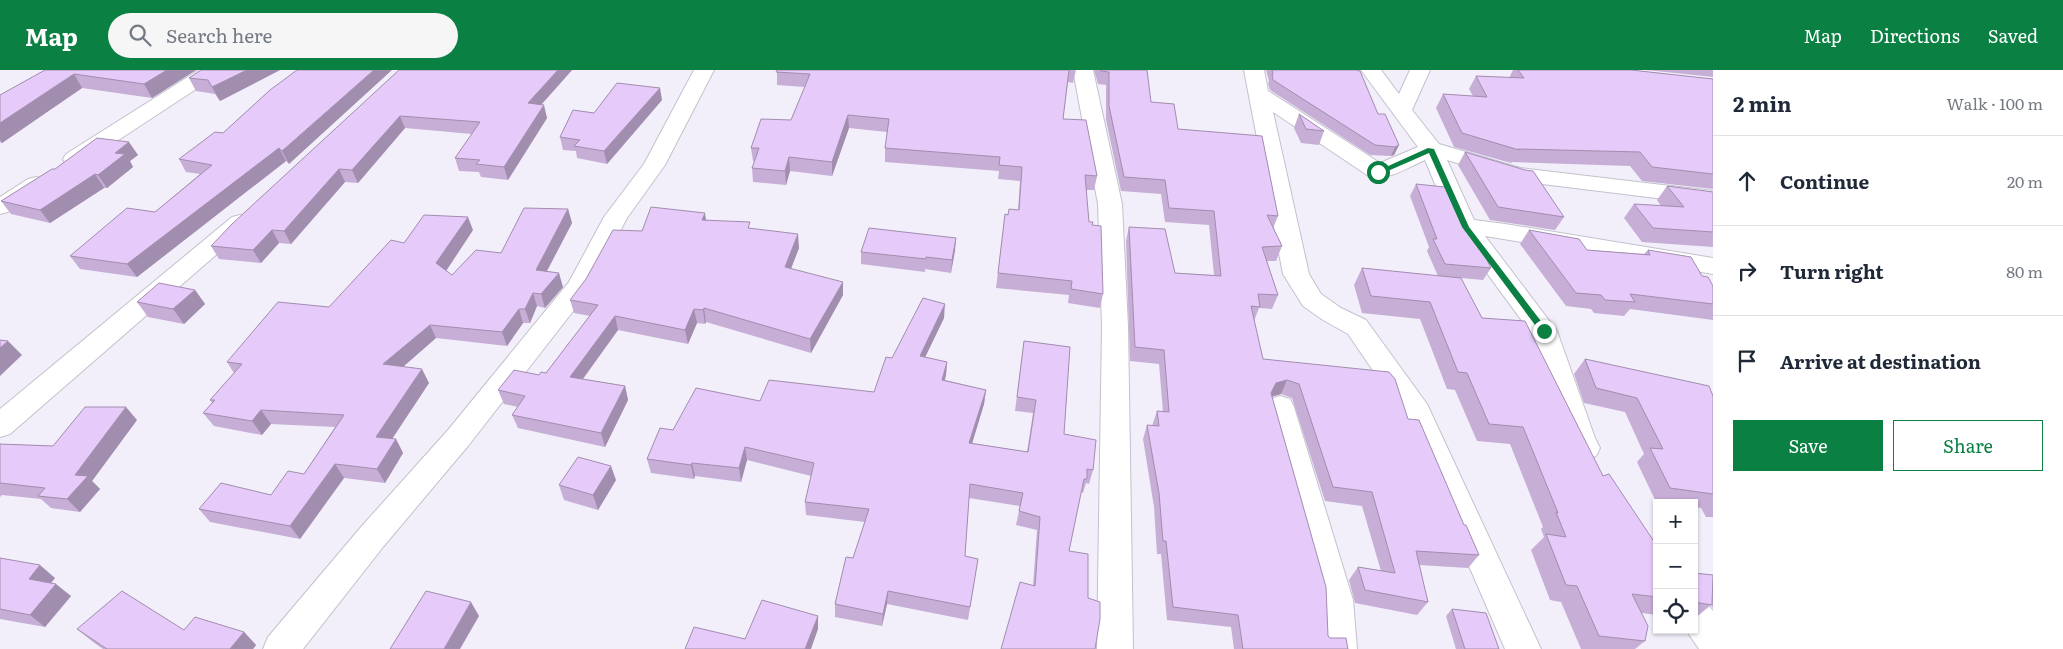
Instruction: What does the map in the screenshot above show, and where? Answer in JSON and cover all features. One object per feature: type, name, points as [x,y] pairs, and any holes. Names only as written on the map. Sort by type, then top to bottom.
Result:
[{"type":"street","points":[[0,207],[212,70]]},
{"type":"street","points":[[281,649],[372,537],[458,438],[579,286],[616,217],[654,165],[704,70]]},
{"type":"street","points":[[1083,70],[1110,204],[1115,326],[1115,649]]},
{"type":"street","points":[[1371,70],[1431,149],[1466,227],[1544,331],[1581,442],[1597,467]]},
{"type":"street","points":[[1402,110],[1420,70]]},
{"type":"street","points":[[1256,82],[1378,172],[1431,149],[1518,174],[1713,198]]},
{"type":"street","points":[[1256,82],[1296,274],[1312,300],[1332,314],[1358,327],[1417,412],[1523,649]]},
{"type":"street","points":[[0,426],[257,208]]},
{"type":"street","points":[[1466,227],[1505,231],[1713,266]]},
{"type":"street","points":[[1280,407],[1336,600],[1339,649]]},
{"type":"street","points":[[1698,618],[1713,639]]},
{"type":"building","points":[[45,70],[167,70],[144,84],[74,74],[0,123],[0,95]]},
{"type":"building","points":[[201,70],[247,70],[212,87],[208,80],[189,78]]},
{"type":"building","points":[[297,70],[374,70],[282,151],[279,148],[127,264],[70,256],[127,208],[155,212],[212,165],[179,159],[215,132],[223,133],[270,90]]},
{"type":"building","points":[[399,70],[558,70],[528,103],[544,105],[504,167],[476,164],[480,160],[455,158],[480,122],[400,116],[352,170],[339,169],[284,231],[272,230],[253,250],[211,246],[232,224]]},
{"type":"building","points":[[777,70],[1069,70],[1063,119],[1086,120],[1097,176],[1085,175],[1089,222],[1093,222],[1092,225],[1101,226],[1103,294],[1071,289],[1072,281],[998,273],[1005,214],[1008,215],[1009,209],[1019,210],[1022,167],[999,165],[1000,157],[885,148],[889,119],[848,115],[832,162],[789,157],[785,171],[752,168],[759,148],[751,148],[761,119],[791,120],[810,74],[776,72]]},
{"type":"building","points":[[1100,70],[1147,70],[1151,102],[1174,104],[1178,129],[1262,136],[1278,216],[1267,215],[1282,246],[1262,247],[1278,295],[1258,294],[1260,307],[1251,306],[1263,359],[1389,372],[1395,379],[1408,419],[1419,420],[1464,525],[1466,525],[1479,555],[1416,551],[1428,602],[1365,590],[1358,567],[1395,573],[1372,492],[1333,487],[1299,384],[1287,380],[1276,383],[1271,393],[1326,587],[1328,636],[1330,638],[1346,638],[1348,649],[1243,649],[1238,615],[1173,607],[1166,541],[1163,541],[1159,493],[1147,425],[1159,426],[1157,411],[1169,412],[1164,350],[1135,347],[1129,227],[1165,229],[1175,273],[1221,276],[1214,211],[1169,208],[1165,180],[1124,177],[1109,106],[1109,72]]},
{"type":"building","points":[[1272,70],[1360,71],[1378,114],[1385,114],[1399,145],[1395,147],[1375,145],[1273,80]]},
{"type":"building","points":[[1518,70],[1631,70],[1713,79],[1713,174],[1652,167],[1640,152],[1519,150],[1462,133],[1443,94],[1487,97],[1476,76],[1524,78]]},
{"type":"building","points":[[617,83],[660,88],[604,151],[574,146],[580,140],[560,137],[573,110],[594,113]]},
{"type":"building","points":[[1299,114],[1324,131],[1306,129]]},
{"type":"building","points":[[97,138],[129,142],[115,153],[125,154],[98,175],[95,174],[40,210],[1,201],[52,169],[55,169]]},
{"type":"building","points":[[1465,152],[1533,171],[1564,217],[1498,207]]},
{"type":"building","points":[[1416,184],[1445,187],[1458,216],[1479,244],[1491,268],[1445,264],[1433,239],[1437,239]]},
{"type":"building","points":[[1667,186],[1713,192],[1713,232],[1653,228],[1634,204],[1684,207]]},
{"type":"building","points":[[651,207],[705,213],[702,220],[750,222],[748,228],[798,234],[785,267],[843,282],[810,339],[704,308],[703,310],[694,309],[685,330],[615,316],[570,377],[625,386],[601,433],[512,415],[525,396],[498,390],[514,370],[539,375],[541,372],[546,373],[598,305],[570,300],[586,279],[613,230],[642,231]]},
{"type":"building","points":[[524,208],[568,209],[536,270],[559,273],[541,294],[533,293],[525,309],[519,309],[502,332],[430,325],[383,364],[422,369],[376,437],[396,439],[377,469],[335,464],[290,526],[199,509],[221,483],[271,495],[288,471],[304,474],[344,415],[261,410],[252,421],[203,413],[215,400],[210,400],[242,364],[227,362],[278,302],[329,307],[391,240],[404,243],[424,215],[468,217],[436,263],[452,275],[476,250],[501,253]]},
{"type":"building","points":[[869,228],[956,238],[952,260],[861,252]]},
{"type":"building","points":[[1529,230],[1579,239],[1587,250],[1650,255],[1648,250],[1691,257],[1702,276],[1708,277],[1713,286],[1713,304],[1630,294],[1635,302],[1605,300],[1601,295],[1576,293]]},
{"type":"building","points":[[1362,268],[1461,278],[1482,318],[1525,321],[1603,476],[1609,474],[1653,540],[1653,597],[1632,594],[1648,626],[1645,641],[1599,636],[1577,586],[1566,585],[1546,534],[1566,537],[1523,427],[1489,424],[1467,373],[1458,372],[1430,302],[1371,296]]},
{"type":"building","points":[[159,283],[195,290],[173,309],[137,302]]},
{"type":"building","points":[[923,298],[945,304],[920,356],[947,362],[942,380],[986,390],[969,443],[1028,452],[1036,400],[1017,397],[1024,341],[1070,347],[1064,434],[1096,440],[1093,470],[1087,469],[1087,479],[1084,479],[1069,551],[1088,554],[1088,598],[1100,602],[1100,619],[1095,649],[1001,649],[1020,582],[1035,586],[1040,517],[1019,511],[1023,493],[970,484],[965,556],[978,559],[970,607],[888,591],[883,614],[835,604],[846,557],[853,558],[869,509],[805,502],[814,463],[745,447],[739,468],[692,463],[691,465],[647,459],[660,428],[673,430],[696,388],[760,401],[769,380],[874,392],[886,357],[892,358]]},
{"type":"building","points":[[0,340],[8,341],[0,348]]},
{"type":"building","points":[[1585,359],[1709,386],[1713,396],[1713,494],[1670,488],[1650,448],[1663,449],[1637,398],[1596,388]]},
{"type":"building","points":[[85,407],[126,407],[75,475],[88,476],[67,499],[38,496],[45,488],[0,483],[0,444],[53,446]]},
{"type":"building","points":[[578,457],[611,466],[593,495],[559,485]]},
{"type":"building","points":[[0,558],[40,565],[29,579],[56,584],[30,615],[0,609]]},
{"type":"building","points":[[1698,573],[1713,575],[1712,605],[1698,603]]},
{"type":"building","points":[[122,591],[184,630],[195,617],[244,632],[230,649],[107,649],[77,629]]},
{"type":"building","points":[[426,591],[471,602],[444,649],[390,649]]},
{"type":"building","points":[[762,600],[818,616],[805,649],[685,649],[694,627],[745,639]]},
{"type":"building","points":[[1452,609],[1486,613],[1499,649],[1465,649]]},
{"type":"route","points":[[1378,172],[1431,149],[1466,227],[1544,331]]}]
